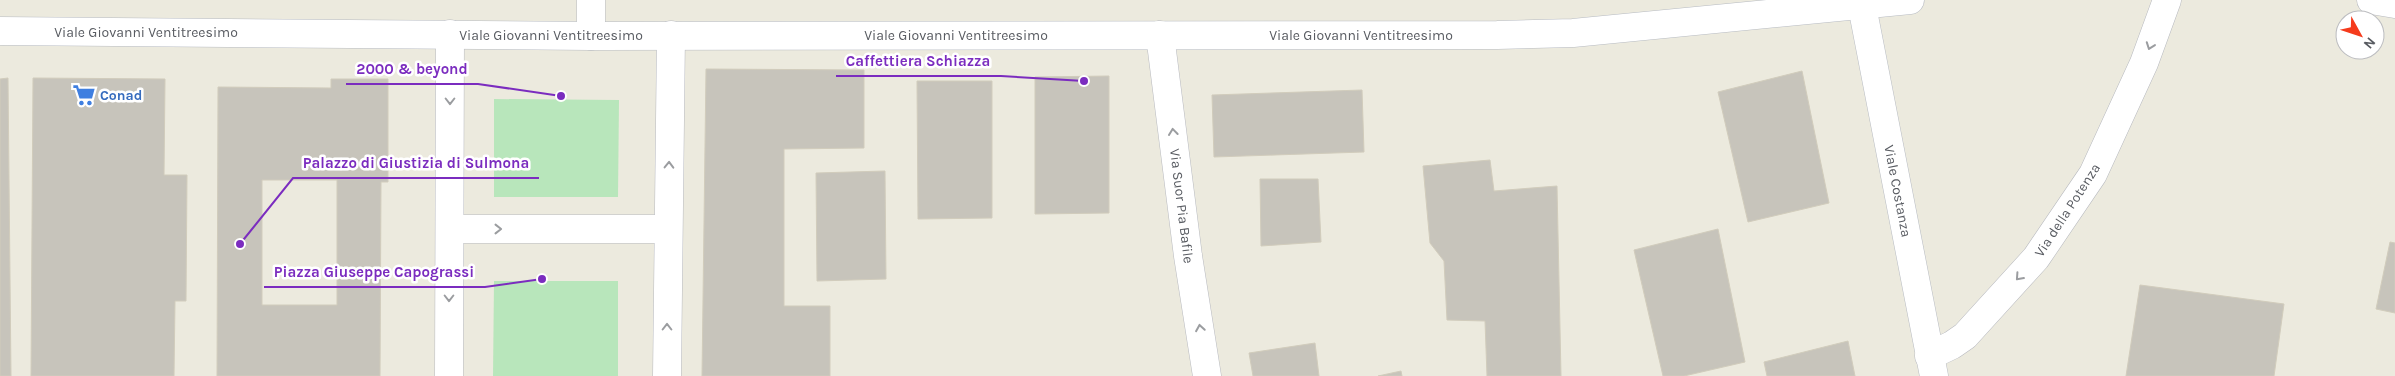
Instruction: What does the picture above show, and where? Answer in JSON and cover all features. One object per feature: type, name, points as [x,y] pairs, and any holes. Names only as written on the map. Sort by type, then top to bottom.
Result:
[{"type":"street","points":[[591,0],[591,36]]},
{"type":"street","name":"Viale Giovanni Ventitreesimo","points":[[0,31],[591,36],[1368,36],[1573,33],[1910,0]]},
{"type":"street","name":"Via della Potenza","points":[[1932,366],[1965,336],[2036,258],[2094,174],[2144,63],[2167,0]]},
{"type":"street","points":[[2371,0],[2395,4]]},
{"type":"street","name":"Viale Costanza","points":[[1862,6],[1932,366]]},
{"type":"street","points":[[449,376],[450,34]]},
{"type":"street","points":[[667,376],[671,35]]},
{"type":"street","name":"Via Suor Pia Bafile","points":[[1160,35],[1188,256],[1207,376]]},
{"type":"street","points":[[450,229],[668,229]]},
{"type":"green space","points":[[494,99],[619,100],[618,197],[494,197]]},
{"type":"green space","points":[[494,281],[618,281],[618,376],[493,376]]},
{"type":"building","points":[[706,69],[864,70],[864,148],[784,149],[784,306],[830,306],[830,376],[702,376]]},
{"type":"building","points":[[1802,71],[1829,203],[1748,222],[1718,92]]},
{"type":"building","points":[[1109,76],[1109,213],[1035,214],[1035,77]]},
{"type":"building","points":[[8,78],[11,376],[0,376],[0,79]]},
{"type":"building","points":[[33,78],[165,79],[164,175],[187,175],[186,301],[175,301],[174,376],[31,376]]},
{"type":"building","points":[[331,79],[388,79],[388,182],[381,182],[380,376],[217,376],[218,87],[331,88]],"holes":[[[262,180],[337,180],[337,305],[262,305]]]},
{"type":"building","points":[[917,81],[992,81],[992,218],[918,219]]},
{"type":"building","points":[[1362,90],[1364,152],[1214,157],[1212,95]]},
{"type":"building","points":[[1490,160],[1494,191],[1557,186],[1561,376],[1487,376],[1485,321],[1447,320],[1444,261],[1430,243],[1423,166]]},
{"type":"building","points":[[885,171],[886,279],[817,281],[816,173]]},
{"type":"building","points":[[1260,179],[1318,179],[1321,242],[1261,246]]},
{"type":"building","points":[[1718,229],[1745,362],[1684,376],[1663,376],[1634,250]]},
{"type":"building","points":[[2390,242],[2395,243],[2395,313],[2376,309]]},
{"type":"building","points":[[2140,285],[2284,304],[2274,376],[2126,376]]},
{"type":"building","points":[[1848,341],[1855,376],[1767,376],[1764,362]]},
{"type":"building","points":[[1315,343],[1319,376],[1253,376],[1249,353]]},
{"type":"building","points":[[1401,371],[1402,376],[1378,376]]},
{"type":"place","name":"Caffettiera Schiazza","points":[[1084,81]]},
{"type":"place","name":"Conad","points":[[84,95]]},
{"type":"place","name":"2000 & beyond","points":[[561,96]]},
{"type":"place","name":"Palazzo di Giustizia di Sulmona","points":[[240,244]]},
{"type":"place","name":"Piazza Giuseppe Capograssi","points":[[542,279]]}]
